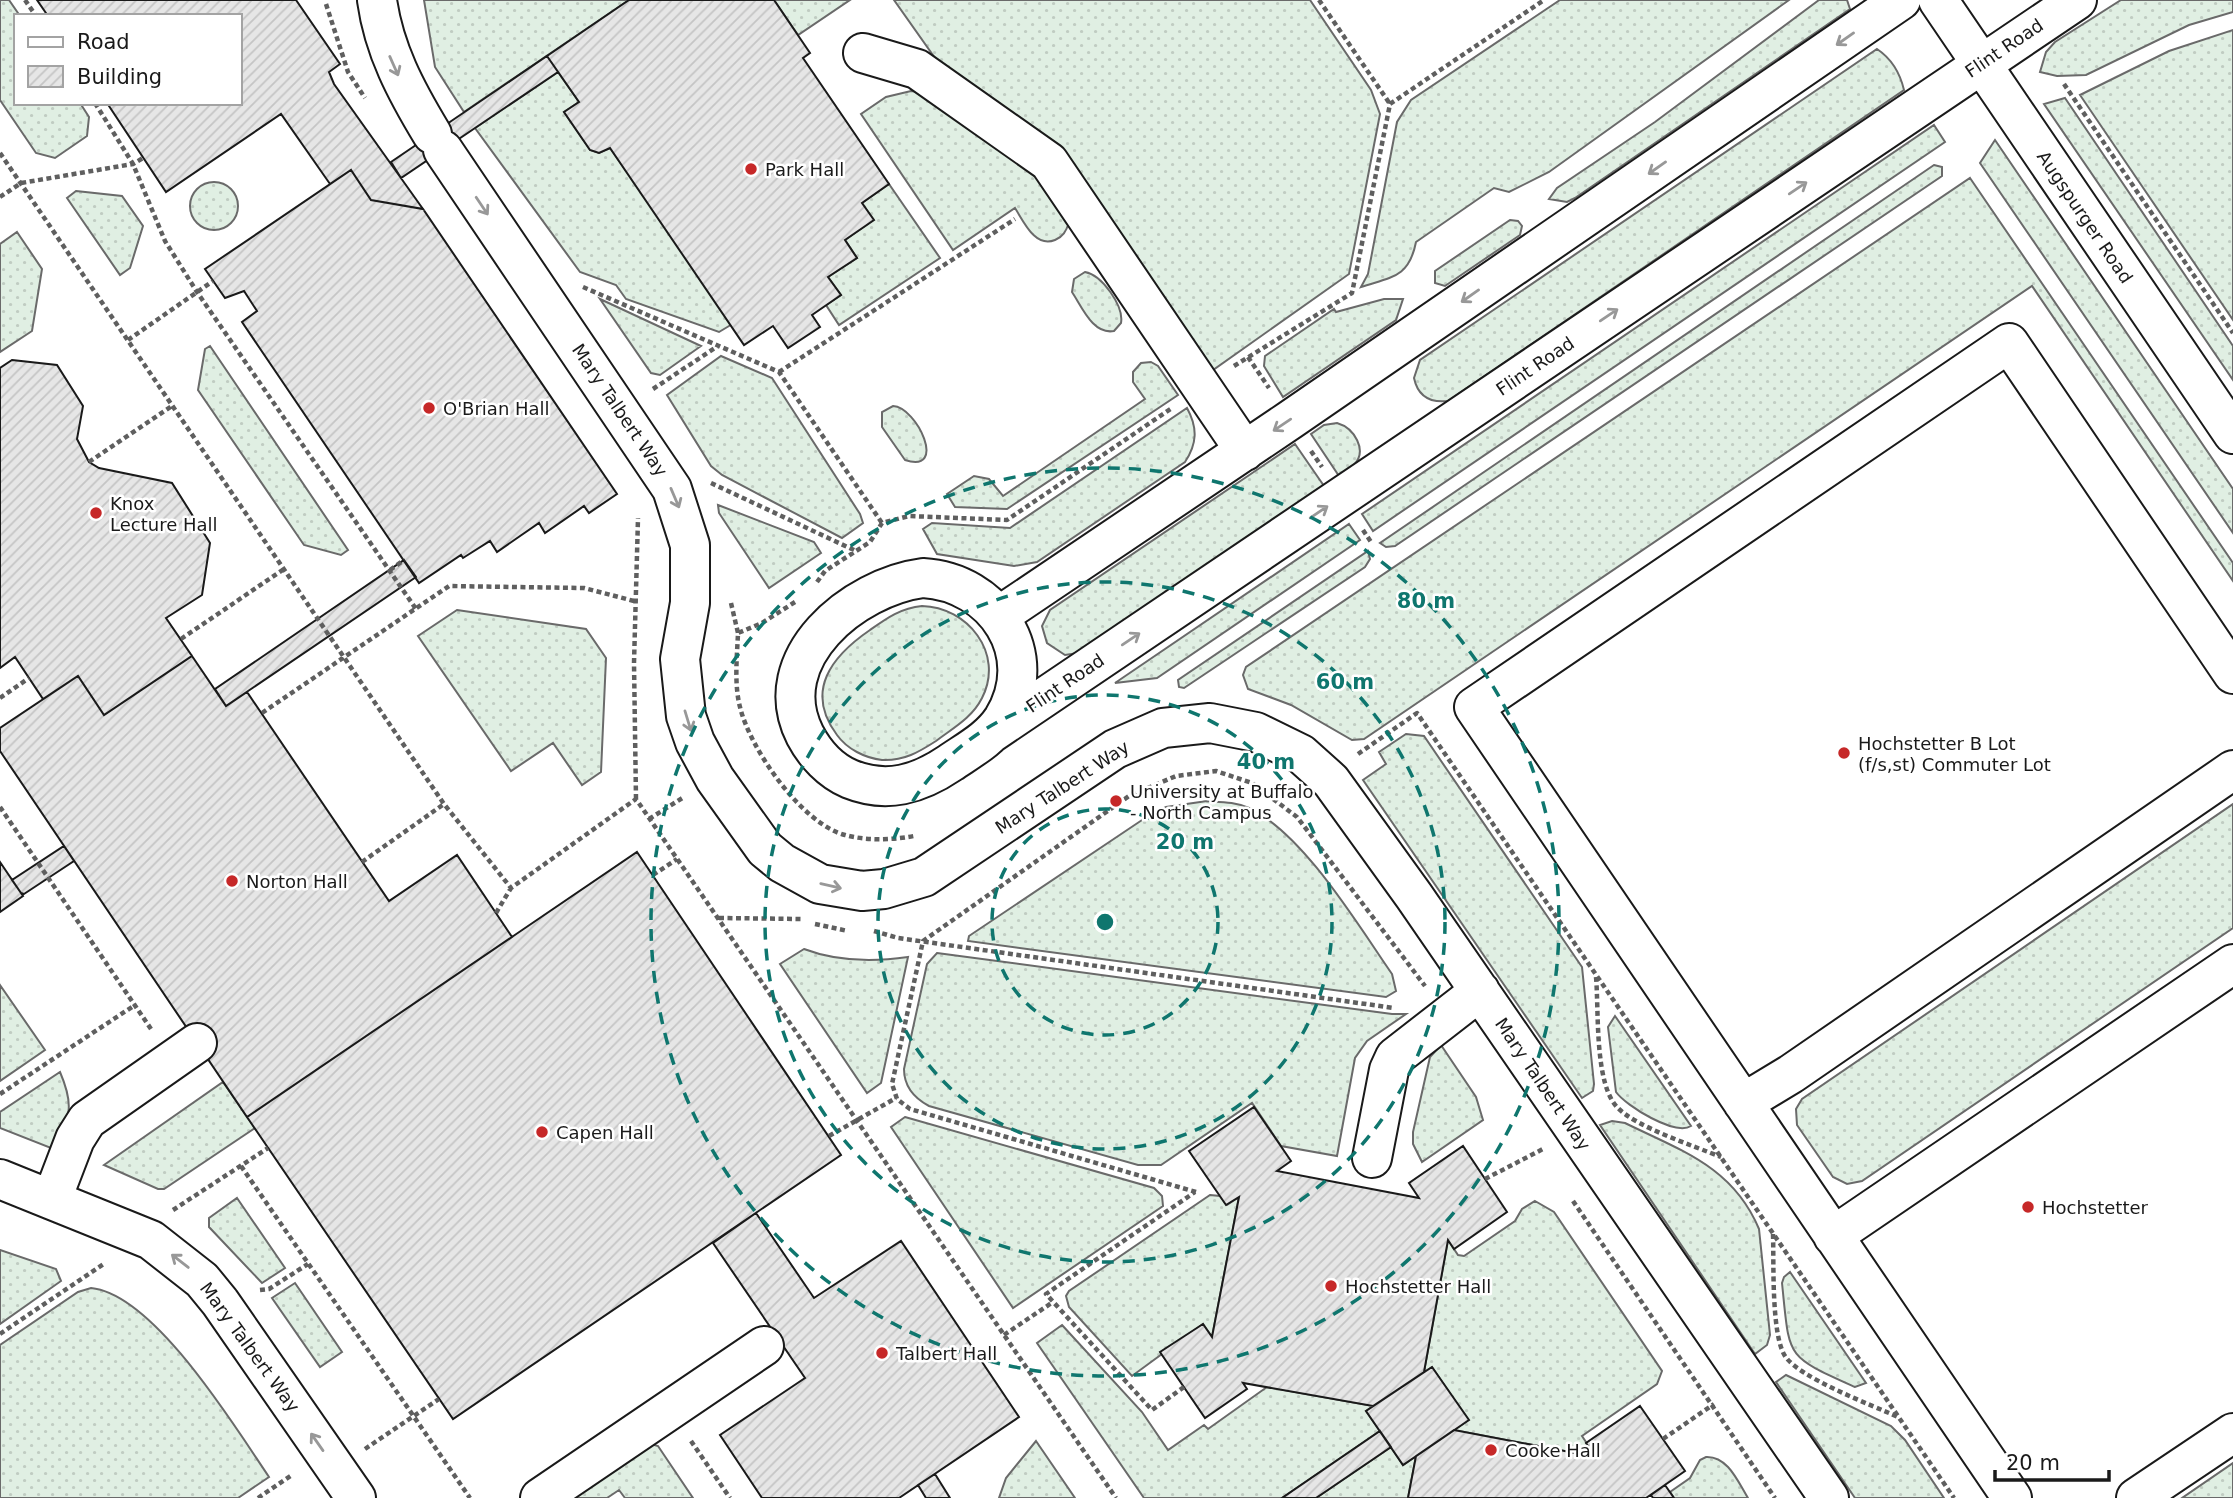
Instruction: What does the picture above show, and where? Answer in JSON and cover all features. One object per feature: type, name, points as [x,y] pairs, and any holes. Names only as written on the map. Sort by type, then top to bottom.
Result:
[{"type":"street","name":"Mary Talbert Way","points":[[377,0],[390,56],[405,90],[437,142],[672,489],[688,535],[692,574],[680,659],[686,716],[715,779],[752,832],[782,863],[820,884],[841,889],[873,890],[905,885],[925,877],[1115,750],[1163,728],[1210,723],[1256,732],[1301,754],[1331,781],[1829,1498]]},
{"type":"street","points":[[999,616],[1245,451],[1901,0]]},
{"type":"street","name":"Augspurger Road","points":[[1938,0],[2233,434]]},
{"type":"street","name":"Flint Road","points":[[993,732],[2077,0]]},
{"type":"street","points":[[863,53],[917,69],[1049,162],[1245,451]]},
{"type":"street","points":[[2012,1498],[1474,707],[2008,343],[2233,674]]},
{"type":"street","points":[[923,578],[953,582],[980,596],[999,616],[1013,646],[1016,677],[1010,706],[993,732],[919,781],[890,787],[859,783],[832,768],[811,746],[799,719],[796,689],[803,659],[820,634],[893,584],[923,578]]},
{"type":"street","points":[[1744,1103],[1791,1074],[2233,770]]},
{"type":"street","points":[[1833,1236],[2233,964]]},
{"type":"street","points":[[1372,1158],[1392,1063],[1406,1046],[1480,992]]},
{"type":"street","points":[[52,1199],[75,1139],[88,1120],[197,1043]]},
{"type":"street","name":"Mary Talbert Way","points":[[0,1179],[151,1240],[202,1280],[356,1498]]},
{"type":"street","points":[[540,1498],[764,1346]]},
{"type":"street","points":[[2136,1498],[2233,1433]]},
{"type":"path","points":[[1319,0],[1390,104],[1544,0]]},
{"type":"path","points":[[2064,84],[2233,332]]},
{"type":"path","points":[[96,105],[134,164],[165,241],[197,292],[416,609]]},
{"type":"path","points":[[0,153],[444,804],[511,888]]},
{"type":"path","points":[[0,197],[21,183],[134,164],[143,158]]},
{"type":"path","points":[[779,372],[1015,219]]},
{"type":"path","points":[[127,340],[213,281]]},
{"type":"path","points":[[583,287],[779,372],[882,523]]},
{"type":"path","points":[[653,389],[719,345]]},
{"type":"path","points":[[89,463],[172,406]]},
{"type":"path","points":[[710,483],[856,551]]},
{"type":"path","points":[[639,514],[634,601],[636,799],[1114,1497]]},
{"type":"path","points":[[390,570],[404,560]]},
{"type":"path","points":[[181,639],[284,569]]},
{"type":"path","points":[[262,713],[449,586],[584,588],[634,601]]},
{"type":"path","points":[[0,698],[29,678]]},
{"type":"path","points":[[1417,713],[1954,1498]]},
{"type":"path","points":[[649,818],[694,792]]},
{"type":"path","points":[[496,913],[511,888],[636,799]]},
{"type":"path","points":[[362,862],[444,804]]},
{"type":"path","points":[[0,807],[157,1037]]},
{"type":"path","points":[[653,875],[677,859]]},
{"type":"path","points":[[718,918],[802,919],[828,929],[858,931]]},
{"type":"path","points":[[868,931],[1447,1016]]},
{"type":"path","points":[[923,941],[891,1084],[896,1098],[910,1109],[1196,1192],[1046,1294],[1152,1410],[1184,1387]]},
{"type":"path","points":[[1596,975],[1603,1078],[1613,1102],[1632,1119],[1721,1157]]},
{"type":"path","points":[[0,1094],[135,1005]]},
{"type":"path","points":[[829,1136],[896,1098]]},
{"type":"path","points":[[170,1212],[268,1148]]},
{"type":"path","points":[[241,1166],[470,1498]]},
{"type":"path","points":[[1773,1233],[1777,1338],[1786,1358],[1804,1373],[1899,1417]]},
{"type":"path","points":[[0,1335],[108,1260]]},
{"type":"path","points":[[260,1290],[269,1289],[308,1264]]},
{"type":"path","points":[[1004,1335],[1054,1302]]},
{"type":"path","points":[[365,1449],[439,1399]]},
{"type":"path","points":[[670,1410],[730,1498]]},
{"type":"path","points":[[258,1498],[296,1472],[302,1481]]},
{"type":"green space","points":[[0,0],[9,0],[19,14],[14,14],[14,105],[81,105],[89,117],[87,136],[55,158],[36,153],[0,100]]},
{"type":"green space","points":[[424,0],[629,0],[464,112],[435,67]]},
{"type":"green space","points":[[774,0],[850,0],[798,35]]},
{"type":"green space","points":[[894,0],[1310,0],[1371,90],[1380,114],[1349,274],[1213,370],[1061,151],[935,58]]},
{"type":"green space","points":[[1560,0],[1789,0],[1549,172],[1509,192],[1494,188],[1416,242],[1409,263],[1397,274],[1361,287],[1368,274],[1397,122],[1411,100]]},
{"type":"green space","points":[[1819,0],[1847,0],[1850,9],[1575,198],[1567,202],[1549,199],[1557,188],[1655,122]]},
{"type":"green space","points":[[2121,0],[2233,0],[2233,12],[2189,25],[2086,75],[2057,76],[2040,72],[2046,52],[2055,42]]},
{"type":"green space","points":[[2233,30],[2233,320],[2080,95],[2169,51]]},
{"type":"green space","points":[[1877,49],[1895,67],[1904,90],[1448,401],[1430,400],[1418,390],[1414,378],[1420,360]]},
{"type":"green space","points":[[558,72],[579,102],[564,112],[590,150],[599,153],[610,148],[734,323],[719,332],[626,299],[616,285],[580,272],[475,128]]},
{"type":"green space","points":[[911,91],[919,92],[1037,170],[1069,223],[1062,235],[1048,241],[1036,237],[1015,208],[953,250],[861,114],[886,97]]},
{"type":"green space","points":[[2065,98],[2233,346],[2233,380],[2044,104]]},
{"type":"green space","points":[[1934,125],[1945,142],[1373,531],[1362,514]]},
{"type":"green space","points":[[1995,140],[2233,489],[2233,533],[1980,163]]},
{"type":"green space","points":[[1934,165],[1942,167],[1942,176],[1395,546],[1386,547],[1380,543]]},
{"type":"green space","points":[[1970,178],[2233,563],[2233,581],[2032,286],[1364,739],[1352,740],[1291,705],[1248,689],[1243,675],[1246,667]]},
{"type":"green space","points":[[214,182],[231,189],[238,206],[231,223],[214,230],[197,223],[190,206],[197,189]]},
{"type":"green space","points":[[889,184],[940,258],[839,325],[826,305],[841,295],[828,277],[857,258],[845,240],[873,220],[862,203]]},
{"type":"green space","points":[[76,191],[122,196],[143,226],[130,268],[120,275],[67,198]]},
{"type":"green space","points":[[1510,220],[1518,221],[1522,226],[1520,235],[1445,286],[1435,283],[1435,271]]},
{"type":"green space","points":[[17,232],[42,269],[32,331],[0,352],[0,244]]},
{"type":"green space","points":[[1085,272],[1092,274],[1105,285],[1119,308],[1121,323],[1114,331],[1100,329],[1094,324],[1072,292],[1074,279]]},
{"type":"green space","points":[[600,299],[701,346],[660,375],[651,373]]},
{"type":"green space","points":[[1384,299],[1403,299],[1396,320],[1283,397],[1264,366],[1265,356],[1334,309],[1336,312]]},
{"type":"green space","points":[[210,346],[348,550],[341,555],[304,545],[198,390],[205,349]]},
{"type":"green space","points":[[721,356],[772,378],[860,514],[863,523],[842,538],[722,475],[711,466],[667,395]]},
{"type":"green space","points":[[1151,362],[1158,366],[1178,395],[1007,509],[955,507],[947,494],[974,476],[989,479],[1003,496],[1145,399],[1133,382],[1133,372],[1141,363]]},
{"type":"green space","points":[[893,406],[902,409],[919,427],[926,449],[925,458],[918,462],[905,460],[882,427],[882,412]]},
{"type":"green space","points":[[1187,408],[1195,436],[1185,462],[1037,562],[1014,566],[937,554],[923,529],[932,523],[1010,528]]},
{"type":"green space","points":[[1337,423],[1354,435],[1360,453],[1354,465],[1339,476],[1311,434],[1324,425]]},
{"type":"green space","points":[[1295,444],[1324,486],[1078,653],[1065,655],[1047,643],[1042,626],[1050,610]]},
{"type":"green space","points":[[718,505],[814,542],[821,553],[769,588],[719,513]]},
{"type":"green space","points":[[1349,524],[1360,540],[1157,678],[1115,683]]},
{"type":"green space","points":[[1368,551],[1370,559],[1365,567],[1184,688],[1179,687],[1178,680]]},
{"type":"green space","points":[[922,606],[954,614],[978,636],[989,665],[988,681],[982,698],[962,722],[917,752],[890,760],[863,755],[841,740],[827,719],[823,689],[827,676],[834,663],[856,640],[901,611]]},
{"type":"green space","points":[[457,610],[586,629],[606,658],[601,772],[582,785],[553,743],[511,771],[418,636]]},
{"type":"green space","points":[[1406,734],[1424,736],[1582,967],[1594,1084],[1593,1091],[1582,1098],[1363,780],[1386,764],[1379,752]]},
{"type":"green space","points":[[1207,801],[1234,803],[1249,808],[1269,820],[1289,838],[1346,907],[1392,974],[1396,991],[1386,997],[968,941],[969,936],[1148,816],[1166,807]]},
{"type":"green space","points":[[2233,804],[2233,928],[1862,1181],[1847,1184],[1833,1177],[1797,1125],[1796,1109],[1802,1099]]},
{"type":"green space","points":[[804,949],[856,960],[908,957],[881,1083],[867,1093],[780,964]]},
{"type":"green space","points":[[937,953],[1406,1014],[1367,1041],[1355,1058],[1337,1156],[1281,1146],[1252,1103],[1161,1165],[1138,1165],[929,1106],[914,1096],[908,1087],[904,1069],[927,964]]},
{"type":"green space","points":[[0,985],[45,1050],[0,1081]]},
{"type":"green space","points":[[1615,1016],[1691,1126],[1674,1127],[1651,1118],[1616,1092],[1608,1027]]},
{"type":"green space","points":[[1441,1045],[1476,1097],[1483,1120],[1422,1162],[1413,1144],[1413,1132],[1430,1057]]},
{"type":"green space","points":[[60,1072],[69,1103],[56,1150],[0,1128],[0,1112]]},
{"type":"green space","points":[[223,1082],[255,1128],[164,1189],[158,1189],[104,1165]]},
{"type":"green space","points":[[905,1117],[1154,1188],[1162,1196],[1163,1206],[1013,1308],[891,1127]]},
{"type":"green space","points":[[1612,1121],[1625,1123],[1704,1163],[1735,1190],[1748,1208],[1759,1229],[1770,1335],[1767,1345],[1755,1354],[1600,1125]]},
{"type":"green space","points":[[1210,1195],[1220,1196],[1227,1205],[1239,1197],[1212,1337],[1203,1324],[1132,1376],[1069,1307],[1066,1296],[1069,1291]]},
{"type":"green space","points":[[237,1198],[285,1268],[262,1283],[209,1227],[209,1218]]},
{"type":"green space","points":[[1535,1201],[1554,1212],[1662,1371],[1657,1384],[1582,1436],[1596,1457],[1454,1430],[1468,1420],[1432,1367],[1424,1372],[1448,1240],[1458,1255],[1464,1256],[1515,1221],[1522,1209]]},
{"type":"green space","points":[[0,1250],[56,1269],[61,1281],[0,1324]]},
{"type":"green space","points":[[1790,1272],[1866,1383],[1855,1387],[1815,1368],[1795,1352],[1787,1327],[1782,1283]]},
{"type":"green space","points":[[295,1283],[342,1352],[320,1367],[272,1298]]},
{"type":"green space","points":[[91,1288],[115,1296],[141,1313],[166,1337],[214,1397],[269,1477],[238,1498],[0,1498],[0,1345],[78,1292]]},
{"type":"green space","points":[[1062,1325],[1142,1412],[1168,1450],[1204,1425],[1208,1429],[1267,1387],[1373,1406],[1366,1411],[1380,1431],[1282,1498],[1144,1498],[1037,1343]]},
{"type":"green space","points":[[1786,1375],[1891,1426],[1905,1440],[1944,1498],[1855,1498],[1776,1382]]},
{"type":"green space","points":[[1036,1441],[1075,1498],[999,1498],[1006,1478]]},
{"type":"green space","points":[[651,1444],[658,1446],[693,1498],[625,1498],[619,1490],[607,1498],[571,1498]]},
{"type":"green space","points":[[1391,1447],[1403,1465],[1416,1456],[1408,1498],[1316,1498]]},
{"type":"green space","points":[[1706,1457],[1726,1465],[1748,1498],[1674,1498],[1670,1492],[1690,1478],[1700,1460]]},
{"type":"green space","points":[[2233,1463],[2233,1498],[2182,1498]]},
{"type":"building","points":[[37,0],[296,0],[340,64],[329,72],[334,84],[423,209],[371,200],[351,170],[330,184],[281,114],[166,192],[108,105],[242,105],[242,14],[47,14]]},
{"type":"building","name":"Park Hall","points":[[629,0],[774,0],[810,53],[803,58],[889,184],[862,203],[874,220],[845,240],[857,258],[828,277],[841,295],[812,315],[820,327],[788,348],[773,326],[744,345],[610,148],[599,153],[590,150],[564,112],[579,102],[547,56]]},
{"type":"building","points":[[547,56],[558,72],[401,178],[391,162]]},
{"type":"building","name":"O'Brian Hall","points":[[351,170],[371,200],[423,209],[617,494],[589,513],[584,506],[545,533],[539,523],[497,552],[490,541],[463,558],[461,555],[419,583],[242,322],[257,311],[244,291],[225,298],[205,269]]},
{"type":"building","name":"Knox Lecture Hall","points":[[12,360],[57,365],[83,406],[77,439],[89,462],[99,468],[172,483],[210,543],[202,595],[166,618],[192,656],[104,715],[78,676],[43,699],[15,657],[0,668],[0,368]]},
{"type":"building","points":[[404,560],[416,577],[226,706],[215,689]]},
{"type":"building","name":"Norton Hall","points":[[192,656],[226,706],[247,692],[389,901],[457,855],[512,937],[247,1117],[0,751],[0,728],[78,676],[104,715]]},
{"type":"building","points":[[64,846],[74,861],[24,894],[21,893],[12,880]]},
{"type":"building","name":"Capen Hall","points":[[637,852],[841,1155],[453,1419],[247,1117]]},
{"type":"building","points":[[0,862],[23,896],[0,912]]},
{"type":"building","name":"Hochstetter Hall","points":[[1254,1107],[1291,1161],[1277,1171],[1419,1198],[1409,1183],[1463,1146],[1507,1212],[1454,1249],[1448,1240],[1424,1372],[1373,1406],[1243,1383],[1247,1389],[1205,1418],[1160,1352],[1203,1324],[1212,1337],[1239,1197],[1226,1205],[1189,1151]]},
{"type":"building","name":"Talbert Hall","points":[[756,1213],[814,1298],[901,1241],[1019,1417],[899,1498],[762,1498],[720,1435],[805,1378],[713,1243]]},
{"type":"building","points":[[1432,1367],[1469,1420],[1403,1465],[1366,1411]]},
{"type":"building","name":"Cooke Hall","points":[[1640,1406],[1685,1471],[1646,1498],[1408,1498],[1416,1456],[1454,1430],[1596,1457],[1586,1443]]},
{"type":"building","points":[[1380,1431],[1391,1447],[1316,1498],[1282,1498]]},
{"type":"building","points":[[935,1474],[950,1498],[926,1498],[918,1485]]},
{"type":"building","points":[[1665,1485],[1674,1498],[1653,1498],[1651,1495]]},
{"type":"place","name":"Park Hall","points":[[751,169]]},
{"type":"place","name":"O'Brian Hall","points":[[429,408]]},
{"type":"place","name":"Knox Lecture Hall","points":[[96,513]]},
{"type":"place","name":"Hochstetter B Lot (f/s,st) Commuter Lot","points":[[1844,753]]},
{"type":"place","name":"University at Buffalo - North Campus","points":[[1116,801]]},
{"type":"place","name":"Norton Hall","points":[[232,881]]},
{"type":"place","name":"Capen Hall","points":[[542,1132]]},
{"type":"place","name":"Hochstetter","points":[[2028,1207]]},
{"type":"place","name":"Hochstetter Hall","points":[[1331,1286]]},
{"type":"place","name":"Talbert Hall","points":[[882,1353]]},
{"type":"place","name":"Cooke Hall","points":[[1491,1450]]}]
